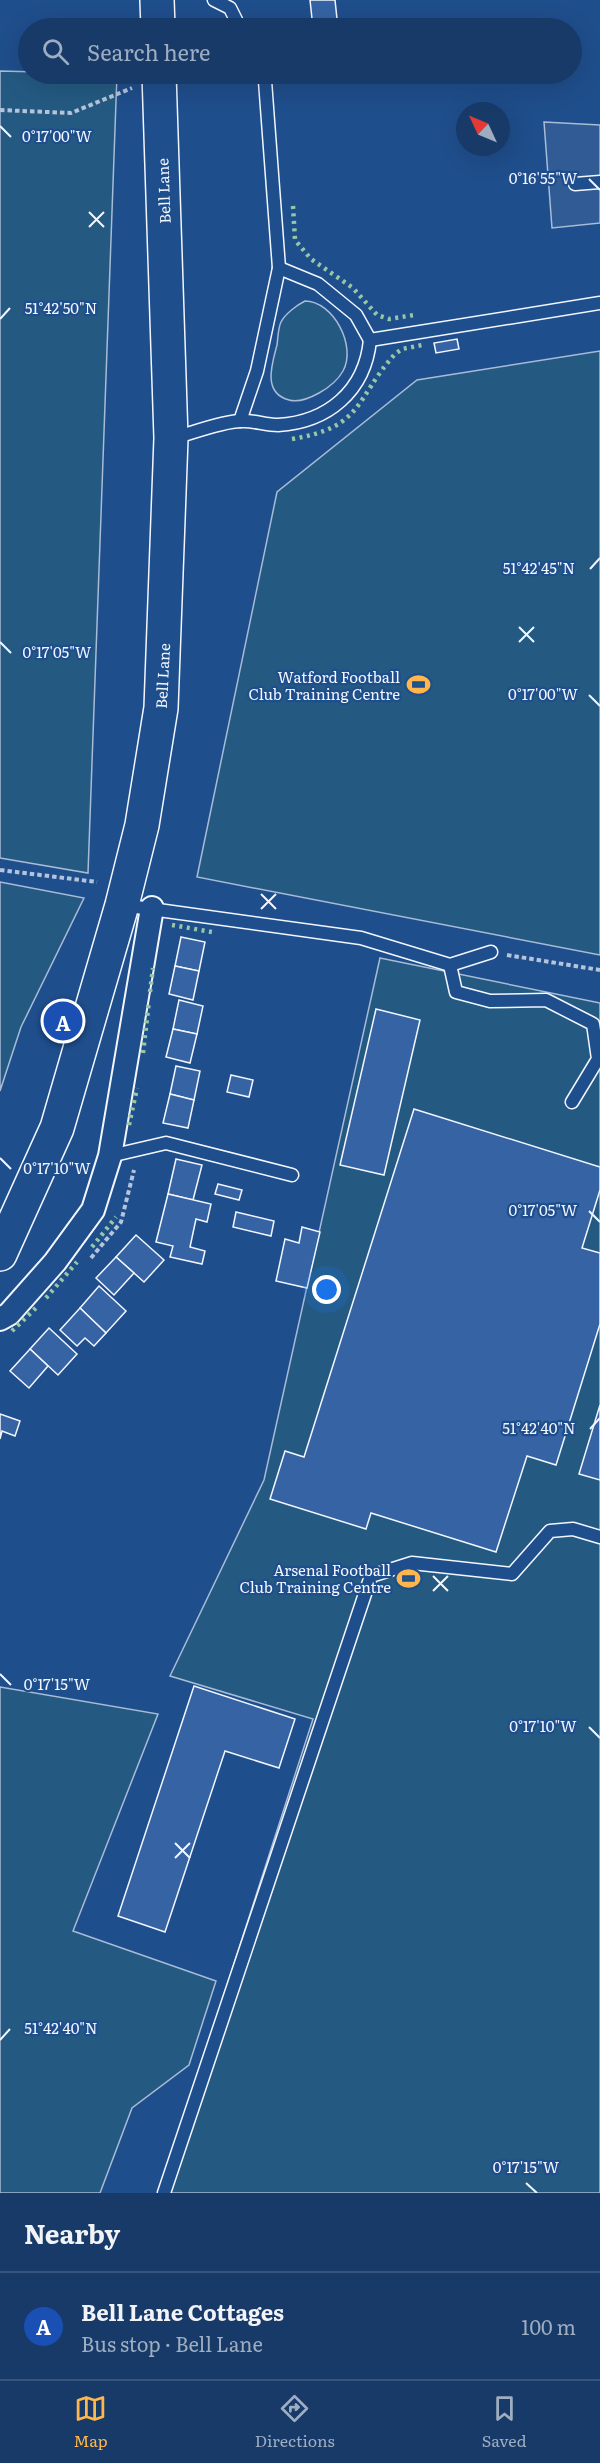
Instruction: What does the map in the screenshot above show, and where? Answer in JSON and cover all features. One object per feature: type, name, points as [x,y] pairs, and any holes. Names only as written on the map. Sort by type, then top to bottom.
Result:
[{"type":"main road","points":[[157,0],[158,18]]},
{"type":"main road","name":"Bell Lane","points":[[0,1254],[57,1128],[137,906],[142,825],[161,708],[171,438],[159,84]]},
{"type":"street","points":[[0,1319],[9,1314],[55,1262],[93,1210],[110,1156],[137,906]]},
{"type":"lane","points":[[214,0],[230,8],[235,18]]},
{"type":"lane","points":[[240,421],[257,370],[279,268],[264,84]]},
{"type":"lane","points":[[574,184],[600,182]]},
{"type":"lane","points":[[171,438],[240,421],[276,425],[309,420],[327,411],[347,396],[368,360],[370,340],[356,315],[318,284],[279,268]]},
{"type":"lane","points":[[370,340],[600,303]]},
{"type":"lane","points":[[137,906],[361,938],[450,965],[491,952]]},
{"type":"lane","points":[[450,965],[456,992],[490,1001],[546,1000],[596,1027],[597,1059],[572,1102]]},
{"type":"lane","points":[[110,1156],[165,1143],[292,1175]]},
{"type":"lane","points":[[164,2193],[371,1576],[412,1563],[512,1574],[550,1531],[573,1528],[600,1537]]},
{"type":"path","points":[[0,110],[71,113],[138,84]]},
{"type":"path","points":[[0,870],[97,883]]},
{"type":"path","points":[[491,952],[600,970]]},
{"type":"shaded area","points":[[0,71],[18,71],[18,84],[117,84],[88,873],[0,858]]},
{"type":"shaded area","points":[[544,122],[600,125],[600,223],[552,228]]},
{"type":"shaded area","points":[[305,301],[325,308],[340,327],[345,338],[347,361],[336,381],[319,393],[293,401],[275,391],[272,385],[271,369],[281,322],[285,316]]},
{"type":"shaded area","name":"Watford Football Club Training Centre","points":[[600,351],[600,955],[197,877],[277,492],[417,380]]},
{"type":"shaded area","points":[[0,882],[84,898],[21,1027],[0,1091]]},
{"type":"shaded area","name":"Arsenal Football Club Training Centre","points":[[380,958],[600,1003],[600,2193],[160,2193],[313,1719],[170,1676],[264,1480]]},
{"type":"shaded area","points":[[0,1687],[158,1714],[73,1931],[216,1981],[189,2065],[132,2108],[100,2193],[0,2193]]},
{"type":"building","points":[[310,0],[335,0],[337,18],[312,18]]},
{"type":"building","points":[[457,339],[459,349],[436,353],[434,343]]},
{"type":"building","points":[[181,937],[205,942],[199,971],[175,966]]},
{"type":"building","points":[[175,966],[199,971],[193,1000],[169,994]]},
{"type":"building","points":[[179,1000],[203,1006],[197,1034],[173,1029]]},
{"type":"building","points":[[376,1009],[420,1020],[384,1175],[340,1165]]},
{"type":"building","points":[[173,1029],[197,1034],[190,1063],[166,1057]]},
{"type":"building","points":[[176,1066],[200,1071],[194,1100],[170,1094]]},
{"type":"building","points":[[231,1075],[253,1080],[249,1097],[227,1092]]},
{"type":"building","points":[[170,1094],[194,1100],[188,1128],[163,1123]]},
{"type":"building","points":[[414,1109],[600,1167],[600,1190],[582,1248],[600,1253],[600,1324],[556,1465],[527,1456],[496,1552],[371,1513],[366,1529],[270,1499],[285,1451],[304,1457]]},
{"type":"building","points":[[176,1159],[202,1165],[193,1200],[168,1194]]},
{"type":"building","points":[[218,1184],[242,1190],[239,1200],[215,1194]]},
{"type":"building","points":[[168,1194],[211,1204],[207,1222],[196,1219],[190,1247],[205,1251],[202,1264],[170,1257],[173,1246],[156,1242]]},
{"type":"building","points":[[236,1212],[274,1221],[271,1236],[233,1227]]},
{"type":"building","points":[[302,1227],[320,1232],[307,1288],[276,1281],[285,1239],[299,1243]]},
{"type":"building","points":[[136,1235],[164,1260],[144,1282],[116,1257]]},
{"type":"building","points":[[116,1257],[134,1273],[114,1295],[96,1278]]},
{"type":"building","points":[[99,1286],[126,1311],[106,1333],[80,1308]]},
{"type":"building","points":[[80,1308],[106,1333],[94,1346],[85,1338],[77,1346],[60,1330]]},
{"type":"building","points":[[49,1328],[77,1354],[58,1375],[30,1349]]},
{"type":"building","points":[[30,1349],[48,1366],[29,1388],[10,1371]]},
{"type":"building","points":[[600,1405],[600,1480],[579,1474]]},
{"type":"building","points":[[0,1414],[20,1421],[15,1436],[2,1431],[0,1439]]},
{"type":"building","points":[[194,1686],[295,1719],[279,1768],[225,1751],[165,1932],[118,1916]]},
{"type":"hedge","points":[[293,206],[295,240],[311,259],[353,288],[377,315],[389,319],[414,315]]},
{"type":"hedge","points":[[292,439],[315,434],[345,419],[355,409],[395,354],[402,349],[422,345]]},
{"type":"hedge","points":[[172,925],[212,932]]},
{"type":"hedge","points":[[150,992],[153,968]]},
{"type":"hedge","points":[[143,1053],[149,1001]]},
{"type":"hedge","points":[[129,1125],[137,1088]]},
{"type":"hedge","points":[[92,1247],[116,1217]]},
{"type":"hedge","points":[[46,1298],[77,1262]]},
{"type":"hedge","points":[[12,1331],[39,1305]]},
{"type":"place","name":"Watford Football Club Training Centre","points":[[418,685]]},
{"type":"place","name":"Bell Lane Cottages","points":[[63,1021]]},
{"type":"place","name":"Arsenal Football Club Training Centre","points":[[409,1578]]}]
